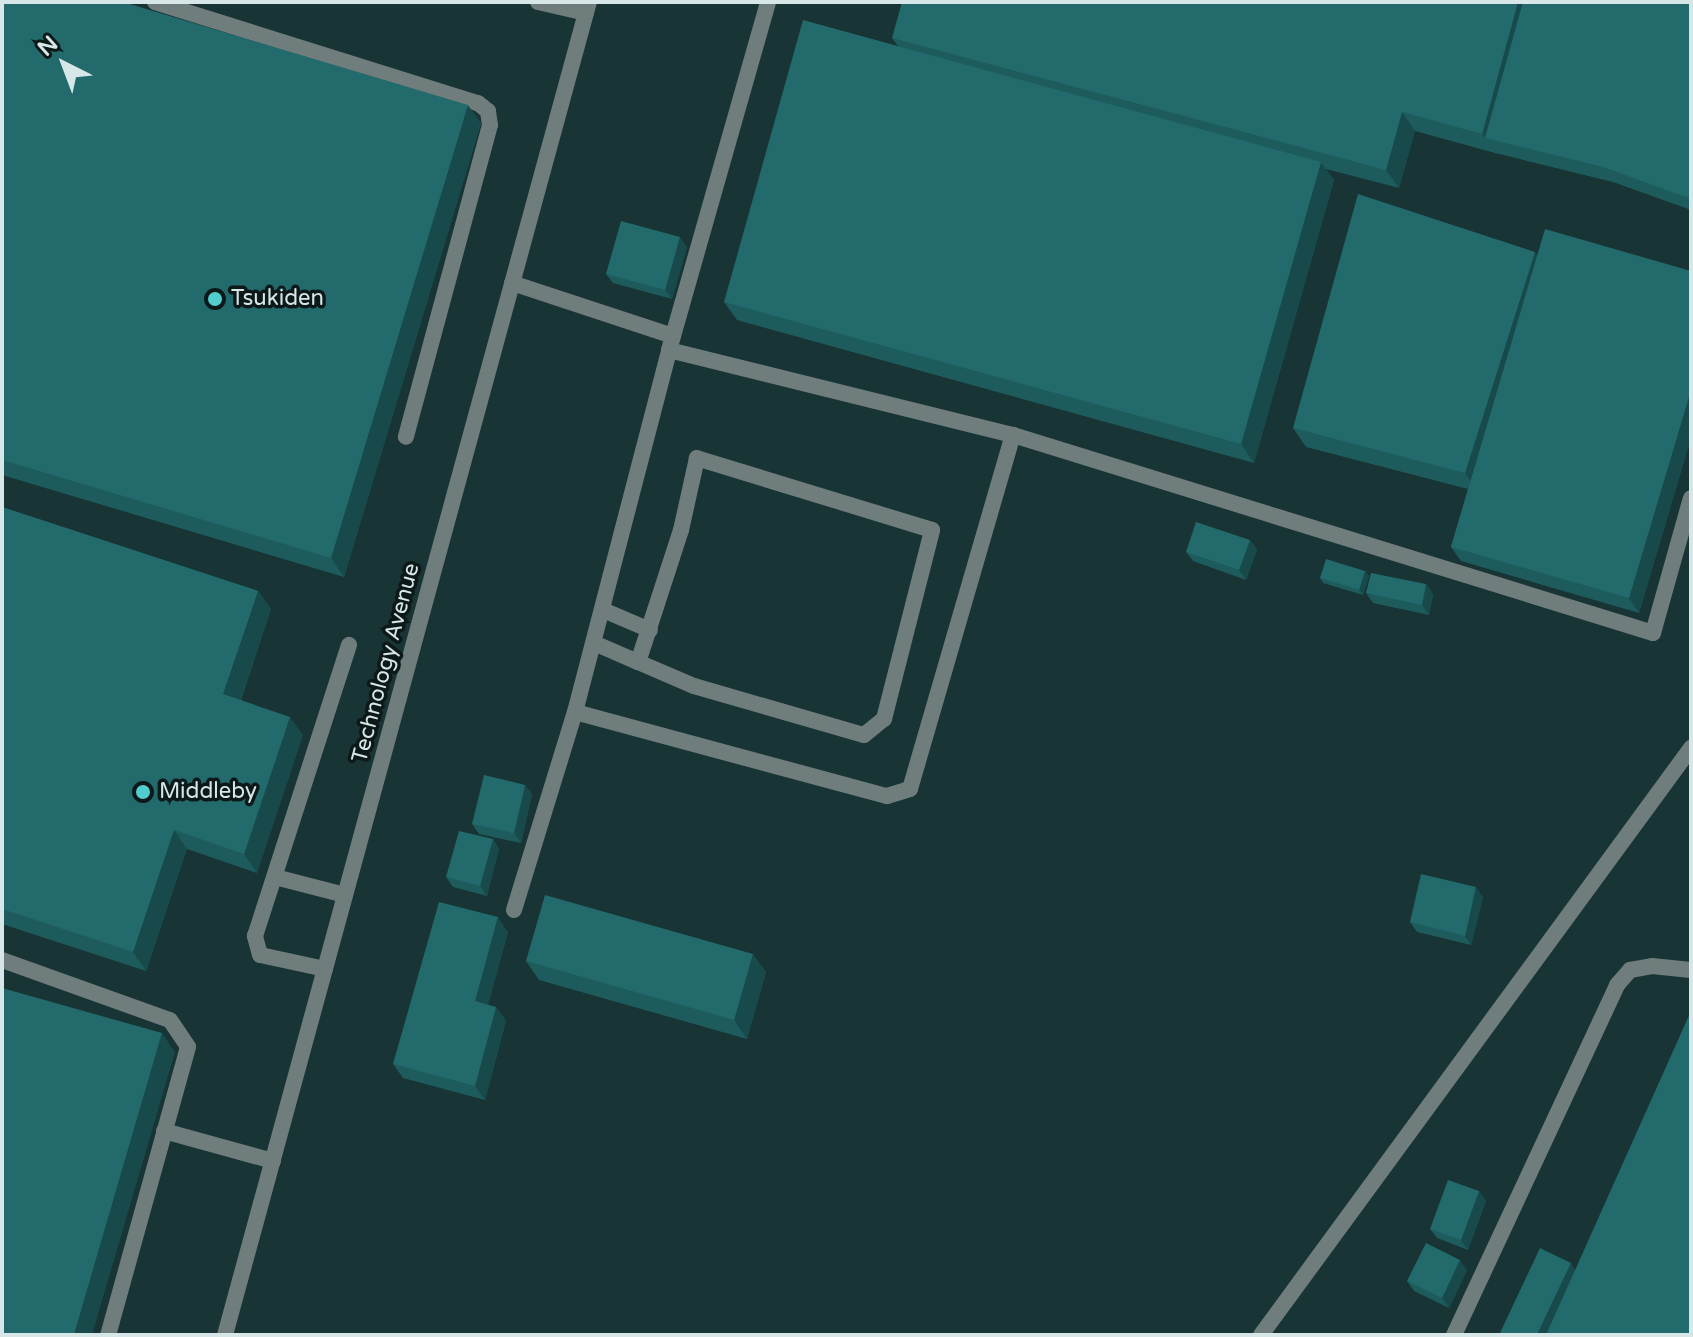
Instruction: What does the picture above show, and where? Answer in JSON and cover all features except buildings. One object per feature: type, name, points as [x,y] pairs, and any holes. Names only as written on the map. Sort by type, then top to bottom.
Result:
[{"type":"street","points":[[155,2],[478,103],[488,111],[490,125],[406,437]]},
{"type":"street","points":[[538,2],[587,8]]},
{"type":"street","points":[[514,910],[575,712],[671,343],[768,2]]},
{"type":"street","name":"Technology Avenue","points":[[225,1335],[587,8]]},
{"type":"street","points":[[512,283],[671,343],[1013,435],[1653,633],[1691,498]]},
{"type":"street","points":[[575,712],[887,796],[910,789],[1013,435]]},
{"type":"street","points":[[594,643],[638,662],[709,691],[864,735],[874,731],[884,719],[932,530],[697,458],[650,630],[638,662]]},
{"type":"street","points":[[603,610],[650,630]]},
{"type":"street","points":[[325,969],[260,955],[255,949],[349,645]]},
{"type":"street","points":[[1261,1335],[1691,748]]},
{"type":"street","points":[[275,877],[345,895]]},
{"type":"street","points":[[2,960],[170,1020],[188,1047],[108,1335]]},
{"type":"street","points":[[1454,1335],[1617,985],[1630,970],[1652,966],[1691,970]]},
{"type":"street","points":[[164,1131],[273,1161]]},
{"type":"place","name":"Tsukiden","points":[[215,299]]},
{"type":"place","name":"Middleby","points":[[143,792]]}]
